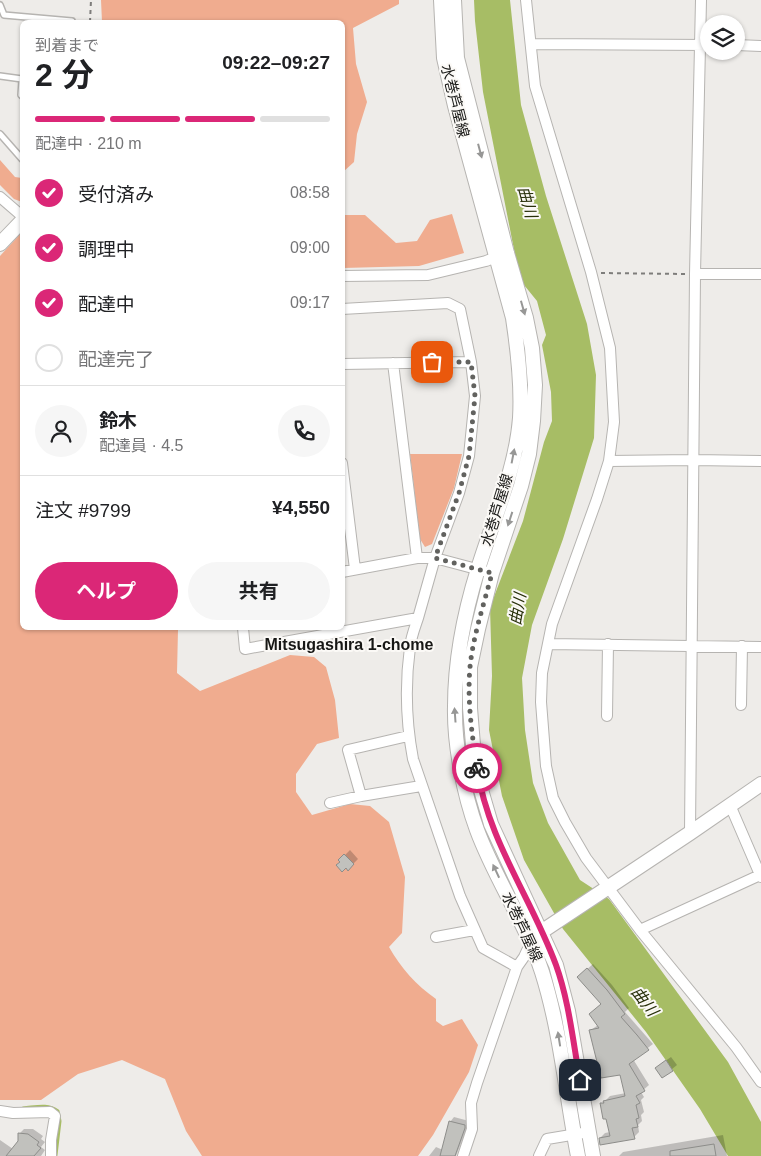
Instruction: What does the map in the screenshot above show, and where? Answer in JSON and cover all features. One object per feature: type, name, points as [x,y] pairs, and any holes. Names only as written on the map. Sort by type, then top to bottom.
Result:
[{"type":"main road","name":"水巻芦屋線","points":[[441,0],[444,58],[455,106],[502,255],[526,318],[532,348],[535,385],[529,454],[521,486],[492,573],[470,667],[470,708],[473,745],[479,783],[490,824],[556,965],[568,1012],[593,1156]]},
{"type":"main road","name":"水巻芦屋線","points":[[454,0],[457,58],[502,255],[518,348],[520,419],[507,481],[462,626],[456,666],[454,708],[458,748],[477,830],[498,877],[541,933],[578,1156]]},
{"type":"main road","points":[[0,244],[20,224]]},
{"type":"main road","points":[[541,933],[761,784]]},
{"type":"street","points":[[526,0],[535,86],[591,272],[610,348],[614,422],[608,461],[597,499],[552,624],[542,673],[541,702],[546,766],[553,798],[565,822],[606,889],[736,1047],[761,1082]]},
{"type":"street","points":[[701,0],[702,15]]},
{"type":"street","points":[[532,44],[700,45]]},
{"type":"street","points":[[745,45],[761,46]]},
{"type":"street","points":[[690,833],[695,274],[704,60]]},
{"type":"street","points":[[0,197],[20,214]]},
{"type":"street","points":[[345,276],[428,275],[486,261],[502,255]]},
{"type":"street","points":[[695,274],[761,274]]},
{"type":"street","points":[[345,309],[448,303],[460,309],[471,362],[475,396],[469,456],[459,493],[435,558],[410,646],[407,699],[408,736],[422,786],[460,896],[474,930],[483,948],[516,967]]},
{"type":"street","points":[[345,364],[471,362]]},
{"type":"street","points":[[393,363],[417,558]]},
{"type":"street","points":[[608,461],[761,461]]},
{"type":"street","points":[[345,487],[355,569]]},
{"type":"street","points":[[345,571],[417,558],[435,558],[492,573]]},
{"type":"street","points":[[243,630],[245,649],[418,618]]},
{"type":"street","points":[[548,644],[761,646]]},
{"type":"street","points":[[607,716],[608,644]]},
{"type":"street","points":[[741,705],[742,646]]},
{"type":"street","points":[[361,796],[348,750],[408,736]]},
{"type":"street","points":[[330,803],[422,786]]},
{"type":"street","points":[[640,930],[761,876],[759,864],[730,805]]},
{"type":"street","points":[[436,937],[474,930]]},
{"type":"street","points":[[463,1156],[472,1129],[471,1103],[516,967],[541,933]]},
{"type":"street","points":[[0,1111],[13,1113],[50,1112],[55,1116],[51,1140],[51,1156]]},
{"type":"street","points":[[539,1156],[547,1139],[589,1132]]},
{"type":"lane","points":[[0,5],[4,14],[62,20]]},
{"type":"lane","points":[[0,76],[20,79]]},
{"type":"lane","points":[[0,134],[20,157]]},
{"type":"path","points":[[90,20],[91,0]]},
{"type":"path","points":[[591,272],[695,274]]},
{"type":"shaded area","points":[[101,0],[399,0],[399,4],[353,28],[356,64],[367,102],[357,134],[354,162],[345,170],[345,20],[102,20]]},
{"type":"shaded area","points":[[0,160],[15,177],[20,178],[20,201],[14,199],[0,185]]},
{"type":"shaded area","points":[[452,214],[464,253],[419,266],[345,268],[345,215],[365,215],[396,243],[417,241],[430,220]]},
{"type":"shaded area","points":[[20,234],[20,630],[178,630],[177,673],[200,691],[290,655],[314,657],[326,667],[335,700],[339,738],[317,744],[296,774],[296,792],[312,815],[350,804],[370,806],[389,822],[405,877],[402,933],[389,947],[410,976],[436,999],[436,1021],[443,1026],[462,1019],[478,1045],[469,1072],[433,1135],[418,1156],[202,1156],[186,1131],[165,1079],[122,1060],[78,1074],[41,1100],[0,1100],[0,256]]},
{"type":"shaded area","points":[[410,454],[462,454],[454,488],[432,544],[425,547],[420,539]]},
{"type":"water","name":"曲川","points":[[474,0],[510,0],[521,105],[546,196],[587,324],[596,375],[594,438],[563,539],[532,625],[522,678],[525,730],[533,783],[548,823],[580,880],[609,899],[728,1062],[761,1122],[761,1156],[728,1156],[700,1109],[646,1032],[563,929],[524,860],[502,796],[489,730],[492,676],[490,607],[523,521],[544,442],[552,421],[551,392],[542,345],[546,335],[537,301],[520,280],[483,92]]},
{"type":"building","points":[[344,854],[354,864],[348,871],[346,868],[342,872],[336,865]]},
{"type":"building","points":[[587,968],[607,990],[625,1014],[621,1017],[649,1050],[629,1064],[645,1091],[636,1096],[640,1103],[636,1105],[639,1118],[636,1119],[638,1127],[632,1128],[635,1139],[600,1145],[599,1138],[610,1136],[606,1119],[603,1119],[600,1103],[625,1096],[620,1075],[601,1078],[589,1030],[599,1028],[589,1014],[601,1004],[577,977]]},
{"type":"building","points":[[666,1060],[673,1071],[662,1078],[655,1068]]},
{"type":"building","points":[[449,1121],[465,1125],[465,1128],[455,1156],[440,1156]]},
{"type":"building","points":[[18,1133],[28,1134],[39,1142],[37,1145],[41,1148],[34,1156],[6,1156],[18,1141]]},
{"type":"building","points":[[714,1144],[716,1156],[670,1156],[670,1151]]},
{"type":"waterway","points":[[23,1108],[46,1106],[58,1111],[60,1121],[56,1155]]},
{"type":"way so far","points":[[432,362],[471,362],[475,396],[469,456],[459,493],[435,558],[492,573],[470,667],[470,708],[477,768]]},
{"type":"district","name":"Mitsugashira 1-chome","points":[[349,644]]},
{"type":"route","points":[[477,768],[490,824],[556,965],[568,1012],[580,1080]]}]
